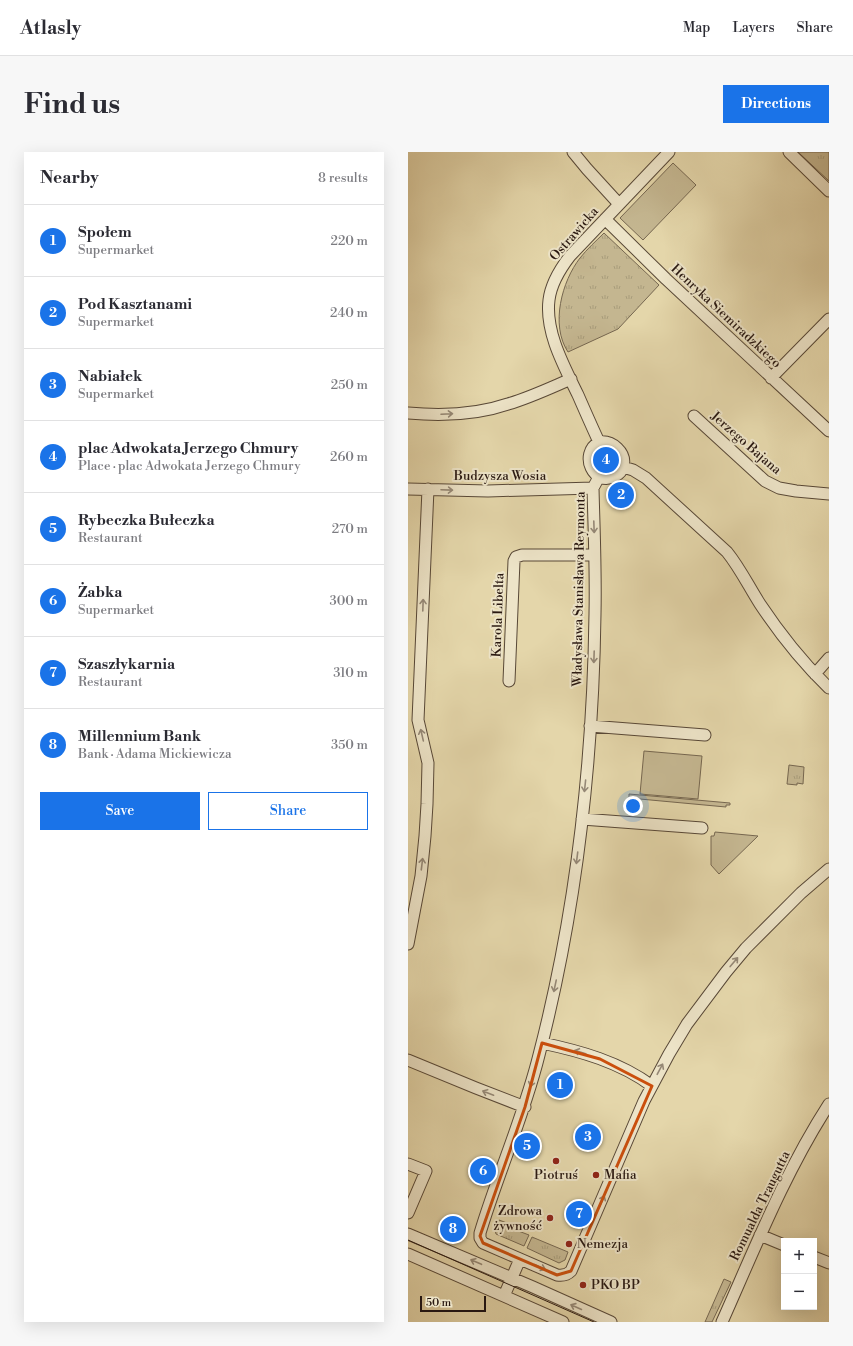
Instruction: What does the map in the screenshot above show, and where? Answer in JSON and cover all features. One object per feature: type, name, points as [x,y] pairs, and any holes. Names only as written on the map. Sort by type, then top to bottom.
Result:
[{"type":"street","points":[[573,152],[620,204]]},
{"type":"street","name":"Ostrawicka","points":[[599,442],[558,350],[551,330],[548,315],[549,299],[554,281],[564,264],[670,152]]},
{"type":"street","points":[[789,152],[829,191]]},
{"type":"street","name":"Henryka Siemiradzkiego","points":[[605,219],[771,378],[829,431]]},
{"type":"street","points":[[771,378],[829,319]]},
{"type":"street","points":[[408,413],[440,415],[492,409],[514,402],[571,379]]},
{"type":"street","name":"Jerzego Bajana","points":[[694,416],[765,481],[779,488],[829,494]]},
{"type":"street","points":[[599,442],[608,442],[616,447],[623,458],[623,467],[618,474],[610,478],[606,479],[599,477],[593,472],[590,466],[590,450],[599,442]]},
{"type":"street","points":[[623,467],[633,470],[646,478],[727,552],[738,567],[756,598],[784,638],[829,688]]},
{"type":"street","name":"Władysława Stanisława Reymonta","points":[[520,1259],[483,1242],[480,1238],[480,1232],[524,1107],[542,1043],[555,987],[569,913],[582,819],[590,726],[595,626],[593,488],[599,477]]},
{"type":"street","name":"Budzysza Wosia","points":[[408,489],[495,490],[593,488]]},
{"type":"street","points":[[408,944],[421,876],[427,804],[428,763],[418,720],[428,489]]},
{"type":"street","name":"Karola Libelta","points":[[509,681],[514,561],[516,556],[594,555]]},
{"type":"street","points":[[815,674],[829,658]]},
{"type":"street","points":[[590,726],[705,735]]},
{"type":"street","points":[[582,819],[702,828]]},
{"type":"street","points":[[504,1296],[520,1259],[562,1276],[568,1274],[574,1267],[637,1116],[669,1054],[687,1024],[735,960],[801,893],[829,869]]},
{"type":"street","points":[[542,1043],[595,1057],[642,1079],[652,1086]]},
{"type":"street","points":[[408,1060],[524,1107]]},
{"type":"street","name":"Romualda Traugutta","points":[[722,1322],[760,1235],[793,1168],[829,1104]]},
{"type":"street","points":[[408,1164],[426,1171],[412,1194],[408,1213]]},
{"type":"street","points":[[408,1234],[612,1322]]},
{"type":"street","points":[[760,1235],[781,1244]]},
{"type":"street","points":[[408,1254],[563,1322]]},
{"type":"street","points":[[817,1258],[829,1262]]},
{"type":"highlighted area","points":[[542,1043],[600,1059],[652,1086],[571,1271],[557,1275],[483,1243],[480,1236],[525,1107]]},
{"type":"green space","points":[[798,152],[829,152],[829,181]]},
{"type":"green space","points":[[673,163],[696,185],[643,240],[620,218]]},
{"type":"green space","points":[[604,233],[659,285],[618,329],[568,352],[560,329],[560,304],[568,279],[580,258]]},
{"type":"green space","points":[[605,447],[615,454],[616,458],[614,470],[610,472],[600,469],[597,464],[596,458],[598,450]]},
{"type":"green space","points":[[644,751],[702,756],[698,799],[640,794]]},
{"type":"green space","points":[[789,765],[804,767],[803,784],[787,784]]},
{"type":"green space","points":[[629,794],[730,803],[730,805],[726,805],[726,807],[629,798]]},
{"type":"green space","points":[[715,832],[758,836],[719,874],[711,865],[711,836],[714,836]]},
{"type":"green space","points":[[499,1220],[507,1223],[513,1229],[529,1235],[524,1246],[496,1234],[495,1230]]},
{"type":"green space","points":[[532,1237],[568,1252],[565,1260],[559,1263],[527,1248]]},
{"type":"green space","points":[[724,1279],[731,1282],[712,1322],[705,1322]]},
{"type":"tram line","points":[[408,1240],[594,1322]]},
{"type":"place","name":"plac Adwokata Jerzego Chmury","points":[[606,460]]},
{"type":"place","name":"Pod Kasztanami","points":[[621,495]]},
{"type":"place","name":"Społem","points":[[560,1085]]},
{"type":"place","name":"Nabiałek","points":[[588,1137]]},
{"type":"place","name":"Rybeczka Bułeczka","points":[[527,1146]]},
{"type":"place","name":"Piotruś","points":[[556,1161]]},
{"type":"place","name":"Żabka","points":[[483,1171]]},
{"type":"place","name":"Mafia","points":[[596,1175]]},
{"type":"place","name":"Szaszłykarnia","points":[[579,1214]]},
{"type":"place","name":"Zdrowa żywność","points":[[550,1218]]},
{"type":"place","name":"Millennium Bank","points":[[453,1229]]},
{"type":"place","name":"Nemezja","points":[[569,1244]]},
{"type":"place","name":"PKO BP","points":[[583,1285]]}]
